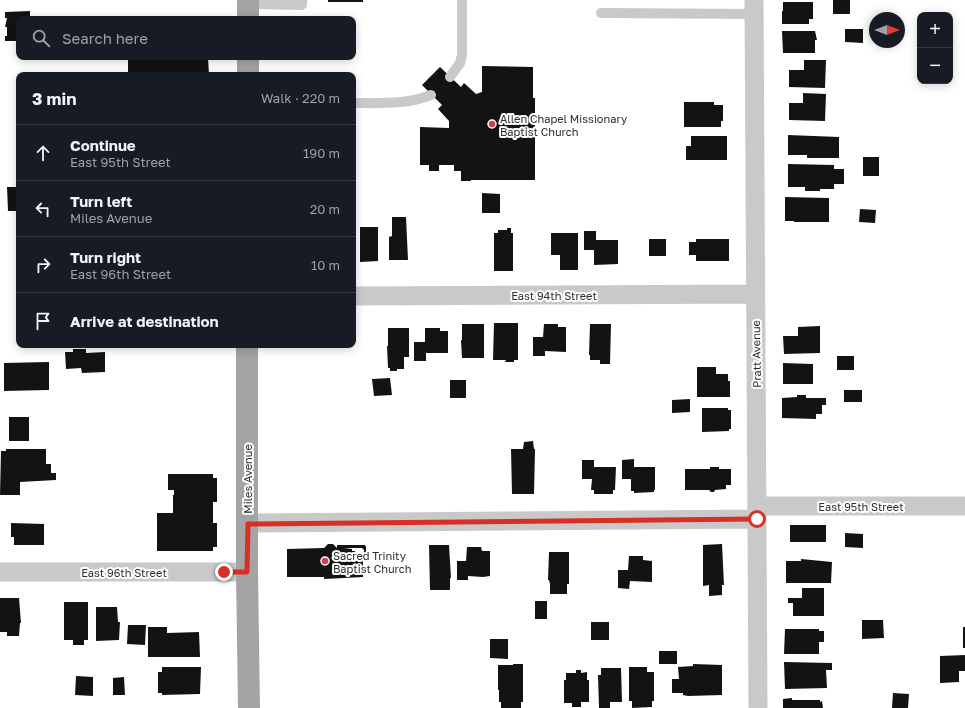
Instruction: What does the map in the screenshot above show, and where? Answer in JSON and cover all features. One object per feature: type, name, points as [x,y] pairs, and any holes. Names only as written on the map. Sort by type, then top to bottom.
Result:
[{"type":"main road","points":[[248,60],[248,72]]},
{"type":"main road","name":"Miles Avenue","points":[[248,348],[247,572],[249,708]]},
{"type":"street","name":"Pratt Avenue","points":[[754,7],[758,708]]},
{"type":"street","name":"East 94th Street","points":[[356,296],[755,294]]},
{"type":"street","name":"East 95th Street","points":[[248,524],[965,506]]},
{"type":"street","name":"East 96th Street","points":[[0,572],[247,572]]},
{"type":"lane","points":[[248,8],[302,5],[302,0]]},
{"type":"lane","points":[[450,77],[460,63],[462,55],[462,0]]},
{"type":"lane","points":[[601,13],[754,7]]},
{"type":"lane","points":[[356,103],[403,103],[420,100],[431,95]]},
{"type":"building","points":[[328,0],[363,0],[363,2],[328,2]]},
{"type":"building","points":[[833,0],[850,0],[850,14],[833,14]]},
{"type":"building","points":[[783,2],[813,2],[813,19],[809,19],[809,24],[782,24]]},
{"type":"building","points":[[30,11],[30,16],[16,16],[16,41],[5,41],[5,36],[7,36],[7,27],[5,27],[7,18],[5,18],[5,12]]},
{"type":"building","points":[[845,29],[863,29],[863,43],[845,42]]},
{"type":"building","points":[[782,31],[815,31],[817,40],[815,40],[815,53],[783,53]]},
{"type":"building","points":[[128,60],[208,60],[209,72],[128,72]]},
{"type":"building","points":[[804,60],[826,60],[825,88],[789,87],[789,70],[804,70]]},
{"type":"building","name":"Allen Chapel Missionary Baptist Church","points":[[482,66],[533,67],[533,98],[535,98],[535,180],[461,181],[461,171],[454,171],[454,165],[439,165],[439,171],[429,171],[429,165],[420,165],[420,127],[449,128],[449,121],[438,109],[442,105],[422,85],[440,67],[461,87],[464,83],[476,94],[482,92]]},
{"type":"building","points":[[803,93],[826,94],[825,121],[789,120],[789,103],[803,103]]},
{"type":"building","points":[[684,102],[714,102],[714,105],[723,105],[723,121],[721,121],[721,127],[684,127]]},
{"type":"building","points":[[788,135],[839,137],[839,158],[807,158],[807,155],[788,155]]},
{"type":"building","points":[[691,136],[727,136],[727,160],[686,160],[686,146],[691,146]]},
{"type":"building","points":[[863,157],[879,157],[879,176],[863,176]]},
{"type":"building","points":[[788,164],[834,165],[834,169],[844,169],[844,184],[834,184],[834,189],[820,189],[820,191],[805,191],[805,187],[788,187]]},
{"type":"building","points":[[7,187],[16,187],[16,211],[8,211]]},
{"type":"building","points":[[482,193],[500,194],[500,213],[482,213]]},
{"type":"building","points":[[785,197],[829,198],[829,222],[785,221]]},
{"type":"building","points":[[860,209],[876,210],[875,223],[859,222]]},
{"type":"building","points":[[392,217],[406,217],[408,260],[389,260],[389,237],[392,236]]},
{"type":"building","points":[[360,227],[378,227],[378,261],[360,262]]},
{"type":"building","points":[[507,228],[511,228],[511,233],[513,233],[513,271],[494,271],[494,233],[498,233],[498,230],[507,230]]},
{"type":"building","points":[[584,231],[596,231],[596,240],[618,240],[618,264],[594,265],[594,250],[584,250]]},
{"type":"building","points":[[551,233],[578,233],[578,270],[560,270],[560,255],[551,255]]},
{"type":"building","points":[[649,239],[666,239],[666,256],[649,256]]},
{"type":"building","points":[[696,239],[729,239],[729,261],[696,261],[696,255],[689,255],[689,242],[696,242]]},
{"type":"building","points":[[494,323],[518,323],[518,360],[514,360],[514,362],[505,362],[506,360],[493,360]]},
{"type":"building","points":[[462,324],[484,324],[484,358],[462,358]]},
{"type":"building","points":[[544,324],[558,324],[558,327],[566,327],[566,352],[545,351],[545,356],[533,356],[533,337],[543,337]]},
{"type":"building","points":[[590,324],[611,324],[610,364],[600,364],[600,360],[590,360]]},
{"type":"building","points":[[820,326],[820,353],[784,354],[783,336],[798,336],[798,327]]},
{"type":"building","points":[[388,328],[409,328],[409,357],[404,357],[404,369],[390,371],[390,368],[388,368]]},
{"type":"building","points":[[425,328],[440,328],[440,331],[448,331],[448,353],[426,353],[426,361],[414,361],[414,342],[425,342]]},
{"type":"building","points":[[73,349],[86,349],[86,353],[105,352],[105,372],[82,373],[81,368],[66,369],[65,352],[73,352]]},
{"type":"building","points":[[837,356],[854,356],[854,370],[837,370]]},
{"type":"building","points":[[49,362],[49,390],[4,391],[4,363]]},
{"type":"building","points":[[783,363],[813,364],[813,384],[783,384]]},
{"type":"building","points":[[697,367],[716,367],[716,374],[728,374],[728,381],[730,381],[730,397],[697,397]]},
{"type":"building","points":[[390,378],[392,395],[374,396],[372,379]]},
{"type":"building","points":[[450,380],[466,380],[466,398],[450,398]]},
{"type":"building","points":[[844,390],[862,390],[862,402],[844,402]]},
{"type":"building","points":[[797,395],[806,395],[806,398],[826,398],[826,405],[822,405],[822,414],[816,414],[816,419],[782,418],[782,398],[797,397]]},
{"type":"building","points":[[690,399],[690,412],[672,413],[672,400]]},
{"type":"building","points":[[702,408],[728,408],[728,410],[731,410],[731,429],[729,429],[729,431],[702,432]]},
{"type":"building","points":[[9,417],[29,417],[29,441],[9,441]]},
{"type":"building","points":[[533,441],[535,449],[534,494],[512,494],[511,449],[523,449],[524,442]]},
{"type":"building","points":[[6,449],[46,449],[46,464],[51,464],[51,473],[56,473],[56,480],[20,482],[20,495],[0,495],[1,451],[6,451]]},
{"type":"building","points":[[634,459],[634,467],[655,467],[654,492],[634,493],[634,491],[631,491],[631,479],[622,479],[622,460]]},
{"type":"building","points":[[582,460],[594,460],[594,467],[616,467],[615,490],[613,490],[613,494],[594,494],[594,490],[591,490],[592,479],[582,479]]},
{"type":"building","points":[[710,467],[731,469],[731,485],[726,485],[726,489],[715,490],[714,492],[709,490],[685,490],[685,469],[710,469]]},
{"type":"building","points":[[168,474],[213,474],[213,478],[217,478],[217,502],[213,502],[213,523],[217,523],[217,547],[213,547],[213,551],[157,551],[157,513],[173,513],[174,490],[168,490]]},
{"type":"building","points":[[11,523],[44,524],[44,545],[14,545],[14,537],[11,537]]},
{"type":"building","points":[[790,525],[826,525],[826,542],[790,542]]},
{"type":"building","points":[[845,533],[863,534],[863,548],[845,547]]},
{"type":"building","name":"Sacred Trinity Baptist Church","points":[[328,544],[333,544],[337,548],[337,545],[365,545],[366,562],[364,562],[364,550],[362,548],[344,548],[355,551],[355,561],[363,561],[363,577],[324,579],[324,577],[287,577],[287,549],[324,548]]},
{"type":"building","points":[[722,544],[724,585],[722,585],[722,595],[709,596],[709,585],[703,586],[703,545]]},
{"type":"building","points":[[429,545],[449,545],[451,578],[450,590],[430,590]]},
{"type":"building","points":[[467,547],[481,547],[482,551],[490,551],[490,576],[468,576],[468,580],[457,580],[457,561],[466,561]]},
{"type":"building","points":[[549,552],[569,552],[569,584],[567,584],[567,594],[550,594],[550,584],[548,580]]},
{"type":"building","points":[[629,556],[643,556],[643,560],[652,561],[652,582],[630,581],[629,589],[618,588],[618,570],[628,570]]},
{"type":"building","points":[[801,559],[832,562],[831,583],[786,583],[786,561],[801,561]]},
{"type":"building","points":[[802,588],[824,588],[824,616],[793,616],[793,603],[788,603],[788,598],[802,598]]},
{"type":"building","points":[[0,598],[19,598],[21,623],[19,636],[7,636],[7,632],[0,632]]},
{"type":"building","points":[[535,601],[547,601],[547,619],[535,619]]},
{"type":"building","points":[[64,602],[88,602],[88,640],[84,640],[84,645],[73,645],[73,640],[64,640]]},
{"type":"building","points":[[96,607],[117,607],[118,622],[120,622],[119,640],[96,641]]},
{"type":"building","points":[[862,620],[883,620],[884,638],[862,639]]},
{"type":"building","points":[[591,622],[609,622],[609,640],[591,640]]},
{"type":"building","points":[[128,625],[146,625],[145,645],[127,644]]},
{"type":"building","points":[[148,627],[167,627],[167,633],[199,632],[200,657],[148,657]]},
{"type":"building","points":[[963,627],[965,627],[965,648],[963,648]]},
{"type":"building","points":[[785,629],[819,629],[819,631],[824,631],[824,642],[819,642],[819,654],[784,654]]},
{"type":"building","points":[[490,639],[508,639],[508,659],[490,658]]},
{"type":"building","points":[[659,651],[677,651],[677,664],[659,664]]},
{"type":"building","points":[[965,655],[965,671],[959,671],[959,682],[940,683],[940,656]]},
{"type":"building","points":[[784,662],[832,663],[832,670],[826,670],[827,688],[785,689]]},
{"type":"building","points":[[523,664],[523,702],[521,702],[521,708],[501,708],[498,690],[498,665]]},
{"type":"building","points":[[693,664],[722,665],[722,695],[688,696],[683,695],[683,693],[672,693],[672,679],[679,679],[678,667],[693,666]]},
{"type":"building","points":[[162,667],[201,667],[200,694],[162,695],[162,693],[158,693],[158,672],[162,672]]},
{"type":"building","points":[[629,667],[647,667],[647,672],[654,672],[654,701],[652,701],[652,707],[632,708],[632,701],[629,701]]},
{"type":"building","points":[[601,668],[621,668],[622,702],[610,702],[610,708],[599,708],[598,675],[601,675]]},
{"type":"building","points":[[576,670],[581,670],[581,673],[587,672],[587,680],[589,680],[589,702],[581,702],[581,707],[572,707],[572,703],[564,703],[564,680],[566,680],[566,673],[576,673]]},
{"type":"building","points":[[76,676],[93,677],[93,696],[75,695]]},
{"type":"building","points":[[124,677],[125,695],[113,695],[113,678]]},
{"type":"building","points":[[893,693],[909,694],[908,708],[892,708]]},
{"type":"building","points":[[792,698],[792,700],[820,700],[820,702],[822,701],[823,708],[783,708],[783,699]]},
{"type":"place","name":"Allen Chapel Missionary Baptist Church","points":[[492,124]]},
{"type":"place","name":"Sacred Trinity Baptist Church","points":[[325,561]]},
{"type":"route","points":[[224,572],[247,572],[248,524],[757,519]]}]
